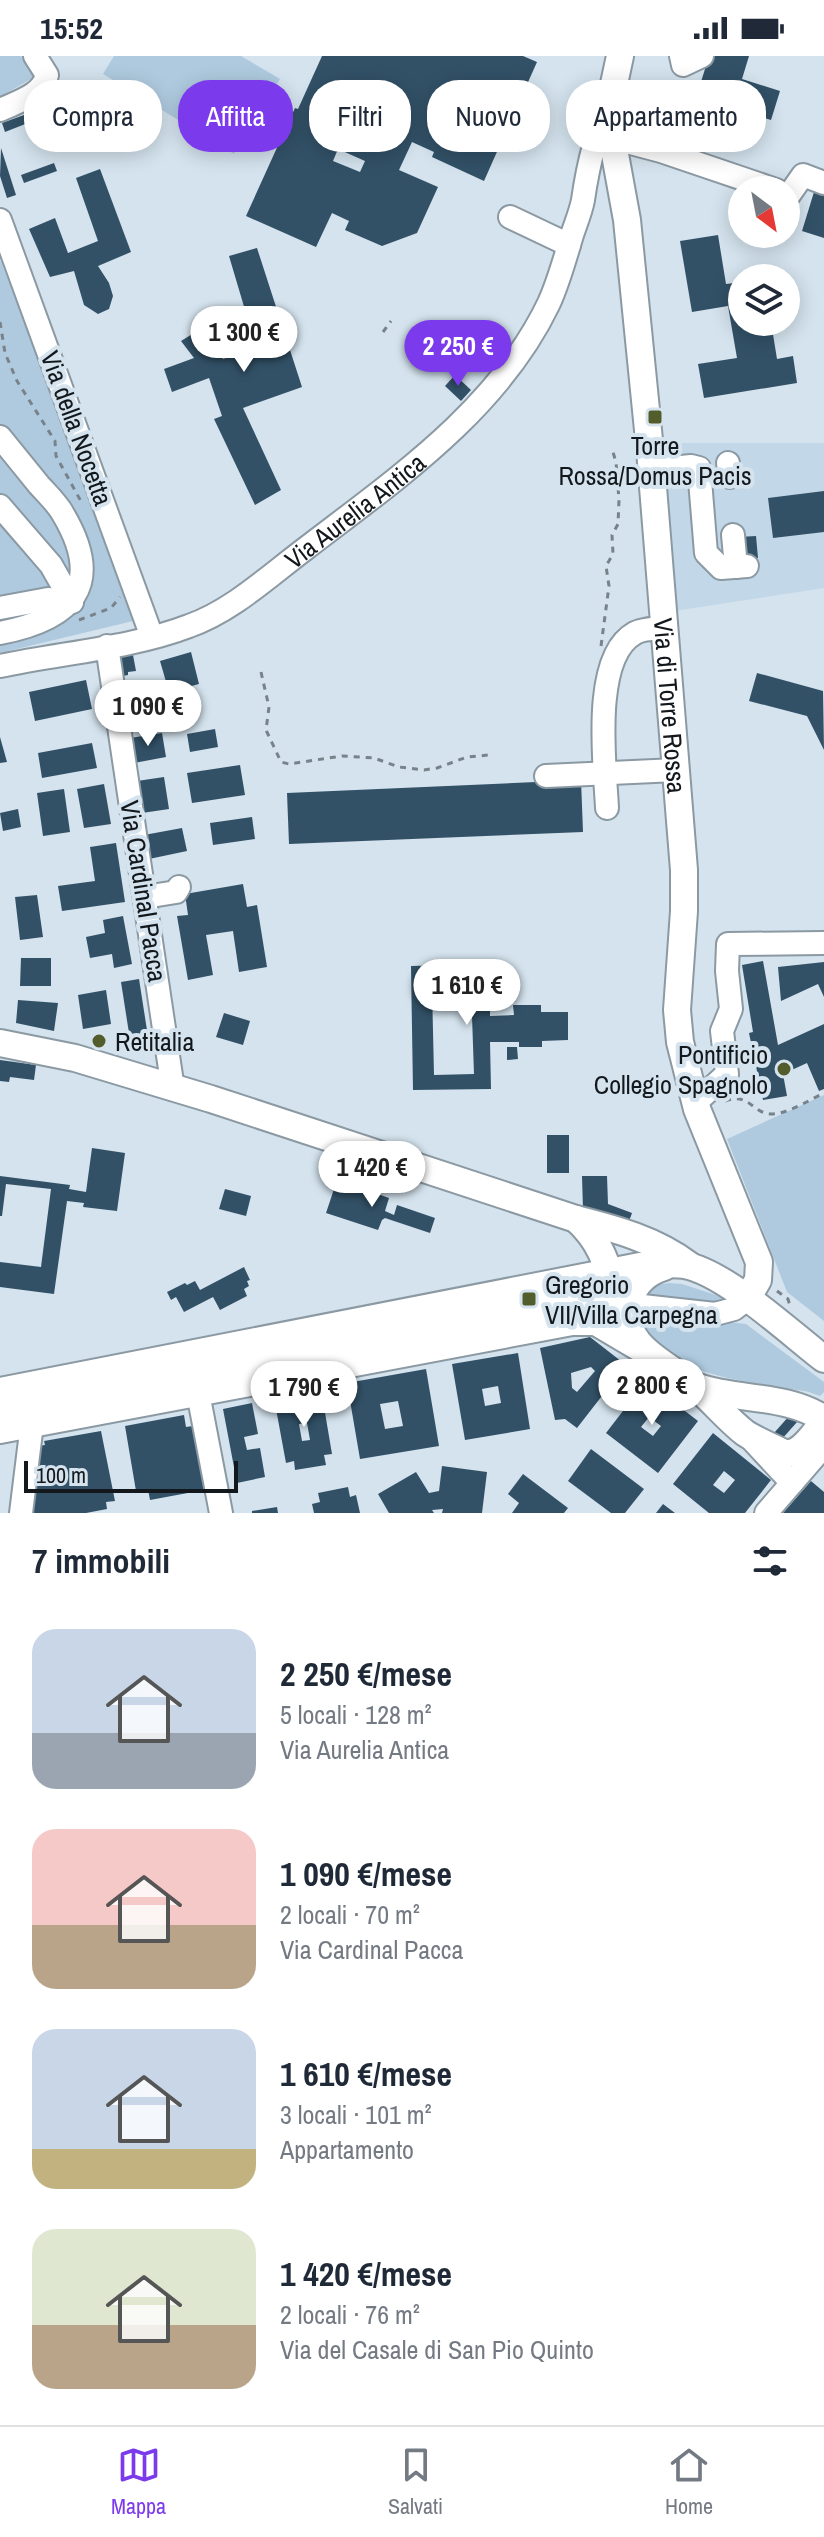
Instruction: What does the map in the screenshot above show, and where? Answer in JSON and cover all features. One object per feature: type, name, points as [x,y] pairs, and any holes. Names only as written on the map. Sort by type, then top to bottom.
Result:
[{"type":"main road","name":"Via Aurelia Antica","points":[[615,80],[620,56]]},
{"type":"main road","name":"Via di Torre Rossa","points":[[614,152],[627,220],[652,470],[666,546],[666,628],[685,898],[677,1020],[696,1106],[760,1264],[756,1284],[747,1299]]},
{"type":"main road","points":[[0,1043],[75,1058],[651,1242],[684,1266],[710,1275],[747,1299],[824,1359]]},
{"type":"main road","points":[[576,1219],[594,1237],[630,1323],[695,1386],[746,1433],[790,1454],[798,1451],[824,1420],[795,1404],[695,1386]]},
{"type":"main road","points":[[0,1391],[640,1266],[684,1266]]},
{"type":"main road","points":[[630,1323],[634,1290],[644,1277],[659,1268],[684,1266]]},
{"type":"main road","points":[[0,1430],[572,1322],[630,1323]]},
{"type":"street","points":[[0,110],[39,91],[45,84],[47,75],[35,56]]},
{"type":"street","points":[[681,56],[683,65],[702,56]]},
{"type":"street","name":"Via Aurelia Antica","points":[[0,666],[152,637],[200,622],[245,594],[374,496],[463,420],[496,386],[527,343],[551,299],[583,201],[591,152]]},
{"type":"street","points":[[664,152],[735,176]]},
{"type":"street","name":"Via Aurelia Antica","points":[[583,201],[602,176],[618,172]]},
{"type":"street","points":[[800,179],[803,175],[824,183]]},
{"type":"street","points":[[510,217],[569,245]]},
{"type":"street","name":"Via della Nocetta","points":[[0,220],[152,637]]},
{"type":"street","points":[[0,437],[62,512],[79,547],[82,580],[80,589],[64,608],[0,633]]},
{"type":"street","points":[[652,470],[699,468],[706,553],[721,568],[742,567],[733,535]]},
{"type":"street","points":[[0,506],[51,565],[64,608]]},
{"type":"street","points":[[0,608],[48,599],[64,608]]},
{"type":"street","points":[[607,808],[603,727],[605,686],[622,646],[633,634],[666,628]]},
{"type":"street","name":"Via Cardinal Pacca","points":[[107,646],[173,1089]]},
{"type":"street","points":[[546,776],[676,770]]},
{"type":"street","points":[[145,897],[176,892],[179,887]]},
{"type":"street","points":[[696,1106],[727,1074],[722,1031],[731,1009],[728,944],[824,943]]},
{"type":"street","points":[[0,1411],[588,1300],[630,1323],[727,1312],[747,1299]]},
{"type":"street","points":[[198,1393],[221,1513]]},
{"type":"street","points":[[21,1513],[32,1424]]},
{"type":"street","points":[[746,1433],[792,1483]]},
{"type":"street","points":[[766,1513],[824,1446]]},
{"type":"path","points":[[383,332],[391,321]]},
{"type":"path","points":[[612,449],[618,487],[618,524],[612,535],[613,554],[606,566],[609,586],[601,653],[612,666]]},
{"type":"path","points":[[261,672],[269,707],[266,730],[281,762],[289,764],[342,756],[374,758],[399,767],[424,770],[467,757],[489,755]]},
{"type":"path","points":[[696,1106],[734,1098],[745,1100],[767,1114],[778,1113],[824,1093]]},
{"type":"path","points":[[777,1291],[788,1299],[791,1309]]},
{"type":"shaded area","points":[[0,56],[21,56],[34,77],[24,80],[0,97]]},
{"type":"shaded area","points":[[114,56],[241,56],[280,79],[178,80],[178,120],[162,110],[162,80],[113,80],[103,74]]},
{"type":"shaded area","points":[[0,259],[55,401],[133,621],[0,653]]},
{"type":"shaded area","points":[[657,443],[824,443],[824,588],[674,611]]},
{"type":"shaded area","points":[[824,1095],[824,1321],[787,1292],[727,1139]]},
{"type":"shaded area","points":[[669,1283],[722,1297],[722,1301],[719,1304],[642,1300],[650,1286]]},
{"type":"shaded area","points":[[640,1313],[746,1324],[824,1382],[824,1392],[820,1396],[736,1380],[685,1364],[664,1351],[649,1335]]},
{"type":"building","points":[[322,56],[523,56],[537,62],[529,80],[427,80],[427,149],[412,142],[411,80],[311,80]]},
{"type":"building","points":[[709,56],[749,56],[742,79],[745,80],[702,80]]},
{"type":"building","points":[[309,85],[309,152],[337,152],[333,161],[360,172],[365,161],[345,152],[407,152],[399,170],[438,187],[417,233],[382,246],[345,230],[349,221],[332,213],[316,247],[246,216],[275,152],[293,152],[295,108],[298,109]]},
{"type":"building","points":[[766,87],[780,91],[771,120],[766,119]]},
{"type":"building","points":[[24,115],[24,125],[5,132],[2,123]]},
{"type":"building","points":[[1,148],[16,195],[7,198],[0,176]]},
{"type":"building","points":[[434,152],[497,152],[484,181],[432,157]]},
{"type":"building","points":[[54,163],[57,171],[24,183],[21,175]]},
{"type":"building","points":[[100,169],[131,252],[98,266],[113,296],[109,309],[98,314],[84,305],[74,271],[50,277],[29,229],[55,218],[68,253],[98,241],[76,178]]},
{"type":"building","points":[[814,192],[824,196],[824,238],[802,231]]},
{"type":"building","points":[[718,235],[728,284],[728,306],[692,312],[680,241]]},
{"type":"building","points":[[257,248],[302,387],[243,408],[281,490],[255,505],[214,419],[222,416],[209,378],[172,392],[164,369],[194,358],[181,341],[202,328],[223,359],[256,347],[229,256]]},
{"type":"building","points":[[733,336],[773,336],[777,359],[793,356],[797,383],[704,398],[698,364],[737,358]]},
{"type":"building","points":[[455,375],[471,390],[461,401],[445,386]]},
{"type":"building","points":[[824,491],[824,532],[773,538],[768,498]]},
{"type":"building","points":[[756,536],[758,558],[741,559],[739,537]]},
{"type":"building","points":[[191,652],[199,684],[169,692],[160,661]]},
{"type":"building","points":[[133,655],[136,671],[118,677],[116,658]]},
{"type":"building","points":[[757,673],[823,691],[824,750],[807,716],[749,701]]},
{"type":"building","points":[[86,680],[92,709],[35,721],[29,692]]},
{"type":"building","points":[[215,729],[218,747],[190,752],[187,734]]},
{"type":"building","points":[[162,733],[166,757],[134,763],[130,738]]},
{"type":"building","points":[[0,737],[7,762],[0,763]]},
{"type":"building","points":[[92,743],[97,768],[42,778],[38,753]]},
{"type":"building","points":[[240,765],[245,795],[192,803],[187,773]]},
{"type":"building","points":[[164,777],[169,809],[142,813],[137,781]]},
{"type":"building","points":[[581,780],[583,832],[289,844],[287,793]]},
{"type":"building","points":[[104,784],[111,824],[84,828],[77,789]]},
{"type":"building","points":[[64,789],[70,832],[43,836],[37,793]]},
{"type":"building","points":[[18,809],[21,827],[3,831],[0,813]]},
{"type":"building","points":[[252,817],[255,839],[213,845],[210,823]]},
{"type":"building","points":[[182,828],[187,851],[149,859],[144,835]]},
{"type":"building","points":[[116,843],[125,902],[62,911],[58,886],[95,881],[90,847]]},
{"type":"building","points":[[243,884],[247,907],[257,905],[267,967],[239,972],[233,931],[206,935],[213,975],[188,980],[177,916],[188,915],[185,894]]},
{"type":"building","points":[[37,895],[43,937],[20,940],[15,897]]},
{"type":"building","points":[[123,916],[132,964],[114,968],[112,954],[90,958],[86,937],[105,933],[103,920]]},
{"type":"building","points":[[21,958],[51,958],[51,986],[20,986]]},
{"type":"building","points":[[763,961],[778,1045],[824,1024],[824,1089],[819,1091],[807,1063],[783,1074],[787,1096],[763,1100],[749,1033],[753,1032],[742,965]]},
{"type":"building","points":[[824,962],[824,997],[818,984],[781,1001],[778,967]]},
{"type":"building","points":[[490,964],[490,1016],[514,1015],[513,1005],[541,1005],[541,1012],[568,1012],[568,1040],[542,1041],[542,1047],[519,1047],[519,1042],[490,1042],[491,1089],[413,1090],[411,966]],"holes":[[[471,987],[474,1074],[434,1075],[432,988]]]},
{"type":"building","points":[[139,979],[149,1043],[131,1046],[121,982]]},
{"type":"building","points":[[106,990],[111,1024],[83,1029],[78,995]]},
{"type":"building","points":[[18,1000],[58,1003],[54,1031],[16,1023]]},
{"type":"building","points":[[224,1013],[250,1021],[243,1045],[216,1037]]},
{"type":"building","points":[[507,1047],[517,1047],[518,1059],[507,1060]]},
{"type":"building","points":[[0,1060],[36,1065],[34,1080],[10,1077],[9,1082],[0,1081]]},
{"type":"building","points":[[547,1135],[569,1135],[569,1173],[547,1173]]},
{"type":"building","points":[[92,1148],[125,1153],[117,1211],[83,1207],[84,1203],[67,1201],[54,1294],[0,1287],[0,1262],[41,1267],[51,1189],[6,1184],[0,1216],[0,1176],[70,1185],[69,1189],[86,1192]]},
{"type":"building","points":[[582,1176],[607,1176],[608,1204],[632,1213],[627,1227],[583,1210]]},
{"type":"building","points":[[337,1180],[389,1198],[385,1211],[394,1215],[397,1205],[435,1218],[430,1233],[385,1218],[378,1230],[326,1213]]},
{"type":"building","points":[[225,1189],[251,1196],[246,1216],[219,1209]]},
{"type":"building","points":[[244,1267],[250,1280],[247,1281],[249,1286],[244,1289],[247,1296],[220,1310],[213,1297],[184,1312],[176,1297],[171,1300],[167,1292],[195,1281],[200,1290]]},
{"type":"building","points":[[590,1337],[626,1365],[577,1428],[565,1419],[555,1420],[540,1348]],"holes":[[[591,1367],[595,1371],[577,1392],[572,1388],[571,1373]]]},
{"type":"building","points":[[518,1353],[530,1429],[465,1440],[452,1364]],"holes":[[[498,1386],[501,1403],[485,1406],[482,1389]]]},
{"type":"building","points":[[426,1369],[439,1446],[360,1459],[347,1383]],"holes":[[[398,1401],[403,1426],[385,1429],[380,1404]]]},
{"type":"building","points":[[646,1381],[698,1421],[658,1473],[606,1433]],"holes":[[[649,1417],[661,1426],[653,1436],[641,1427]]]},
{"type":"building","points":[[321,1389],[332,1454],[324,1455],[326,1465],[295,1470],[294,1461],[286,1463],[274,1398]],"holes":[[[307,1423],[310,1440],[302,1441],[299,1424]]]},
{"type":"building","points":[[252,1403],[258,1434],[244,1437],[247,1450],[260,1448],[265,1477],[237,1483],[223,1409]]},
{"type":"building","points":[[184,1415],[186,1427],[193,1426],[204,1490],[150,1500],[148,1489],[136,1491],[125,1426]]},
{"type":"building","points":[[790,1415],[798,1421],[781,1440],[774,1433]]},
{"type":"building","points":[[101,1431],[115,1501],[106,1502],[107,1509],[86,1513],[31,1513],[37,1446],[45,1445],[44,1441]]},
{"type":"building","points":[[713,1433],[771,1480],[745,1513],[709,1513],[673,1484]],"holes":[[[724,1471],[735,1480],[724,1493],[713,1485]]]},
{"type":"building","points":[[591,1449],[644,1489],[625,1513],[611,1513],[568,1481]]},
{"type":"building","points":[[442,1466],[487,1472],[482,1513],[442,1513],[443,1509],[432,1510],[434,1513],[389,1513],[378,1494],[416,1472],[429,1493],[439,1491]]},
{"type":"building","points":[[523,1474],[568,1508],[564,1513],[512,1513],[519,1503],[508,1494]]},
{"type":"building","points":[[811,1481],[824,1492],[824,1513],[783,1513]]},
{"type":"building","points":[[348,1487],[350,1497],[356,1495],[360,1513],[314,1513],[312,1504],[320,1502],[318,1493]]},
{"type":"building","points":[[663,1504],[675,1513],[656,1513]]},
{"type":"building","points":[[277,1507],[278,1513],[252,1513],[252,1511]]},
{"type":"place","name":"Torre Rossa/Domus Pacis","points":[[655,417]]},
{"type":"place","name":"Retitalia","points":[[99,1041]]},
{"type":"place","name":"Pontificio Collegio Spagnolo","points":[[784,1069]]},
{"type":"place","name":"Gregorio VII/Villa Carpegna","points":[[529,1299]]}]
